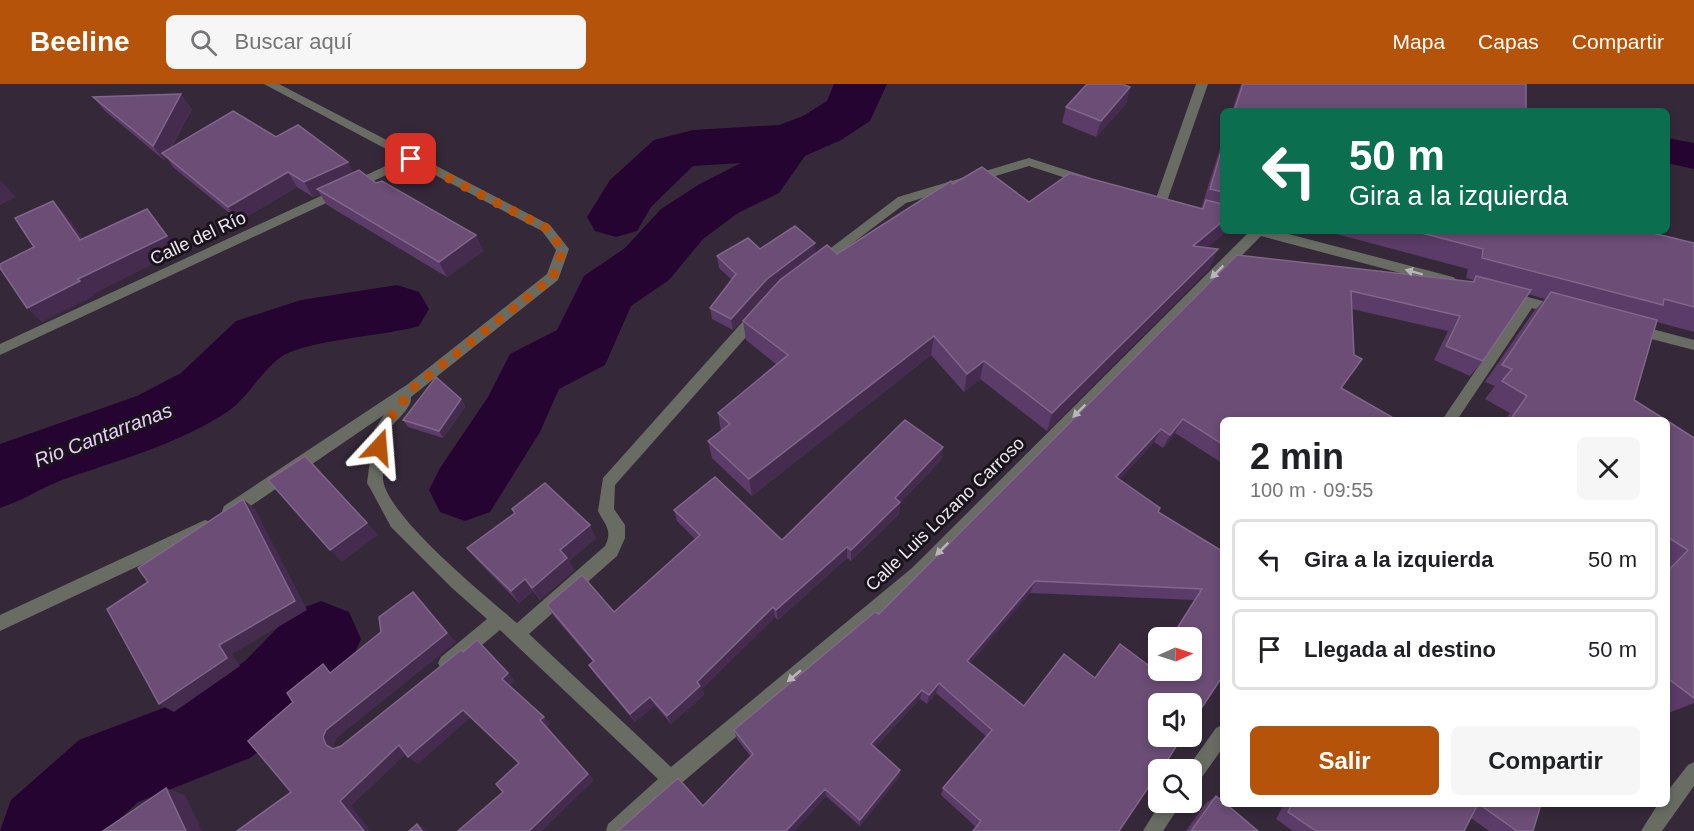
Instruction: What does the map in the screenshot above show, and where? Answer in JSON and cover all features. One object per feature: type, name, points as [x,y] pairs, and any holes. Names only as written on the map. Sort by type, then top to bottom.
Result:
[{"type":"street","points":[[0,622],[209,525],[413,388],[553,277],[563,249],[546,228],[270,84]]},
{"type":"street","points":[[1159,204],[1202,84]]},
{"type":"street","name":"Calle del Río","points":[[0,351],[411,159]]},
{"type":"street","points":[[802,274],[902,200],[1029,162],[1105,186]]},
{"type":"street","name":"Calle Luis Lozano Carroso","points":[[615,831],[671,779],[918,573],[1256,234]]},
{"type":"street","points":[[1270,234],[1462,285]]},
{"type":"street","points":[[1495,294],[1573,314]]},
{"type":"street","points":[[1451,417],[1528,303]]},
{"type":"street","points":[[517,634],[611,551],[617,538],[617,525],[606,512],[608,483],[767,304]]},
{"type":"street","points":[[1617,325],[1694,345]]},
{"type":"street","points":[[413,388],[381,430],[375,483],[397,522],[458,583],[517,634],[671,779]]},
{"type":"street","points":[[437,671],[500,620]]},
{"type":"street","points":[[1202,762],[1220,737]]},
{"type":"street","points":[[1670,804],[1694,771]]},
{"type":"street","points":[[1650,831],[1668,807]]},
{"type":"street","points":[[1152,831],[1165,813]]},
{"type":"shaded area","points":[[1670,139],[1694,143],[1694,169],[1670,164]]},
{"type":"building","points":[[1087,84],[1122,84],[1130,87],[1101,121],[1066,107]]},
{"type":"building","points":[[1243,84],[1526,84],[1526,108],[1235,108]]},
{"type":"building","points":[[181,94],[153,146],[93,97]]},
{"type":"building","points":[[233,111],[276,137],[298,125],[348,162],[304,182],[288,172],[228,207],[162,153]]},
{"type":"building","points":[[1220,155],[1220,192],[1210,189]]},
{"type":"building","points":[[982,167],[1029,202],[1070,173],[1203,209],[1206,200],[1220,204],[1220,224],[1193,246],[1218,249],[1052,413],[984,361],[967,374],[934,336],[749,479],[708,441],[730,424],[718,413],[788,355],[743,321],[780,280],[827,245],[837,254],[951,181],[953,184]]},
{"type":"building","points":[[359,170],[376,183],[382,181],[476,235],[439,262],[317,189]]},
{"type":"building","points":[[53,201],[80,240],[147,209],[167,236],[78,279],[80,281],[27,308],[0,268],[0,264],[34,247],[15,218]]},
{"type":"building","points":[[795,226],[815,243],[767,279],[731,319],[710,308],[736,274],[717,256],[748,238],[760,249]]},
{"type":"building","points":[[1426,234],[1656,234],[1694,243],[1694,307],[1664,299],[1663,305],[1482,258],[1483,249]]},
{"type":"building","points":[[1237,255],[1474,282],[1476,276],[1531,290],[1483,361],[1446,346],[1460,316],[1351,291],[1354,355],[1362,359],[1341,388],[1392,417],[1220,417],[1220,443],[1183,419],[1170,435],[1161,429],[1116,477],[1160,508],[1158,512],[1220,550],[1220,680],[1202,707],[1202,693],[1148,693],[1148,747],[1176,747],[1168,759],[1148,759],[1148,788],[1119,831],[973,831],[981,821],[943,788],[992,730],[939,683],[929,695],[922,690],[871,744],[900,770],[860,820],[825,789],[786,831],[618,831],[678,778],[703,806],[753,754],[734,730],[875,612],[879,614]],"holes":[[[1035,581],[1202,589],[1178,627],[1202,627],[1202,681],[1148,681],[1148,665],[1120,644],[1095,678],[1064,654],[1024,706],[967,661]]]},
{"type":"building","points":[[1551,292],[1657,320],[1634,400],[1661,417],[1512,417],[1527,396],[1502,381],[1512,369],[1502,365]]},
{"type":"building","points":[[436,377],[461,399],[439,431],[403,420]]},
{"type":"building","points":[[905,420],[943,447],[895,498],[900,502],[851,550],[847,547],[776,610],[773,607],[697,682],[700,686],[667,716],[650,697],[630,714],[589,665],[594,661],[547,605],[582,575],[614,612],[700,535],[674,510],[715,477],[782,540]]},
{"type":"building","points":[[1670,423],[1694,438],[1694,698],[1670,680],[1670,569],[1688,550],[1670,539]]},
{"type":"building","points":[[305,456],[367,523],[330,550],[268,480]]},
{"type":"building","points":[[545,483],[590,525],[560,550],[567,558],[532,588],[525,579],[511,591],[467,548],[515,513],[512,509]]},
{"type":"building","points":[[243,499],[295,601],[219,645],[227,658],[159,704],[107,609],[148,582],[138,568]]},
{"type":"building","points":[[413,592],[447,633],[326,730],[323,737],[326,745],[333,749],[341,746],[461,650],[463,652],[477,640],[508,673],[502,679],[544,717],[540,720],[588,774],[529,831],[458,831],[503,792],[496,784],[519,763],[463,710],[408,757],[399,745],[340,801],[364,831],[237,831],[291,792],[248,741],[293,702],[287,693],[323,664],[330,673],[381,632],[379,617]]},
{"type":"building","points":[[166,788],[186,831],[103,831]]},
{"type":"building","points":[[1216,796],[1220,799],[1220,807],[1230,807],[1258,831],[1191,831]]},
{"type":"building","points":[[1290,807],[1476,807],[1464,831],[1316,831],[1288,812]]},
{"type":"building","points":[[1483,807],[1540,807],[1533,831],[1517,831]]},
{"type":"building","points":[[417,824],[422,831],[409,831]]},
{"type":"waterway","name":"Rio Cantarranas","points":[[786,143],[822,128],[851,109],[855,92],[861,84]]},
{"type":"waterway","name":"Rio Cantarranas","points":[[465,490],[516,412],[533,372],[582,347],[606,292],[647,264],[682,224],[718,199],[759,179],[786,143]]},
{"type":"waterway","name":"Rio Cantarranas","points":[[616,217],[630,194],[674,153],[693,148],[786,143]]},
{"type":"waterway","name":"Rio Cantarranas","points":[[0,478],[36,459],[161,416],[205,392],[259,339],[301,324],[397,309]]},
{"type":"waterway","name":"Rio Cantarranas","points":[[42,831],[109,770],[220,728],[274,689],[321,639]]},
{"type":"route","points":[[379,447],[381,430],[413,388],[553,277],[563,249],[546,228],[411,159]]}]
